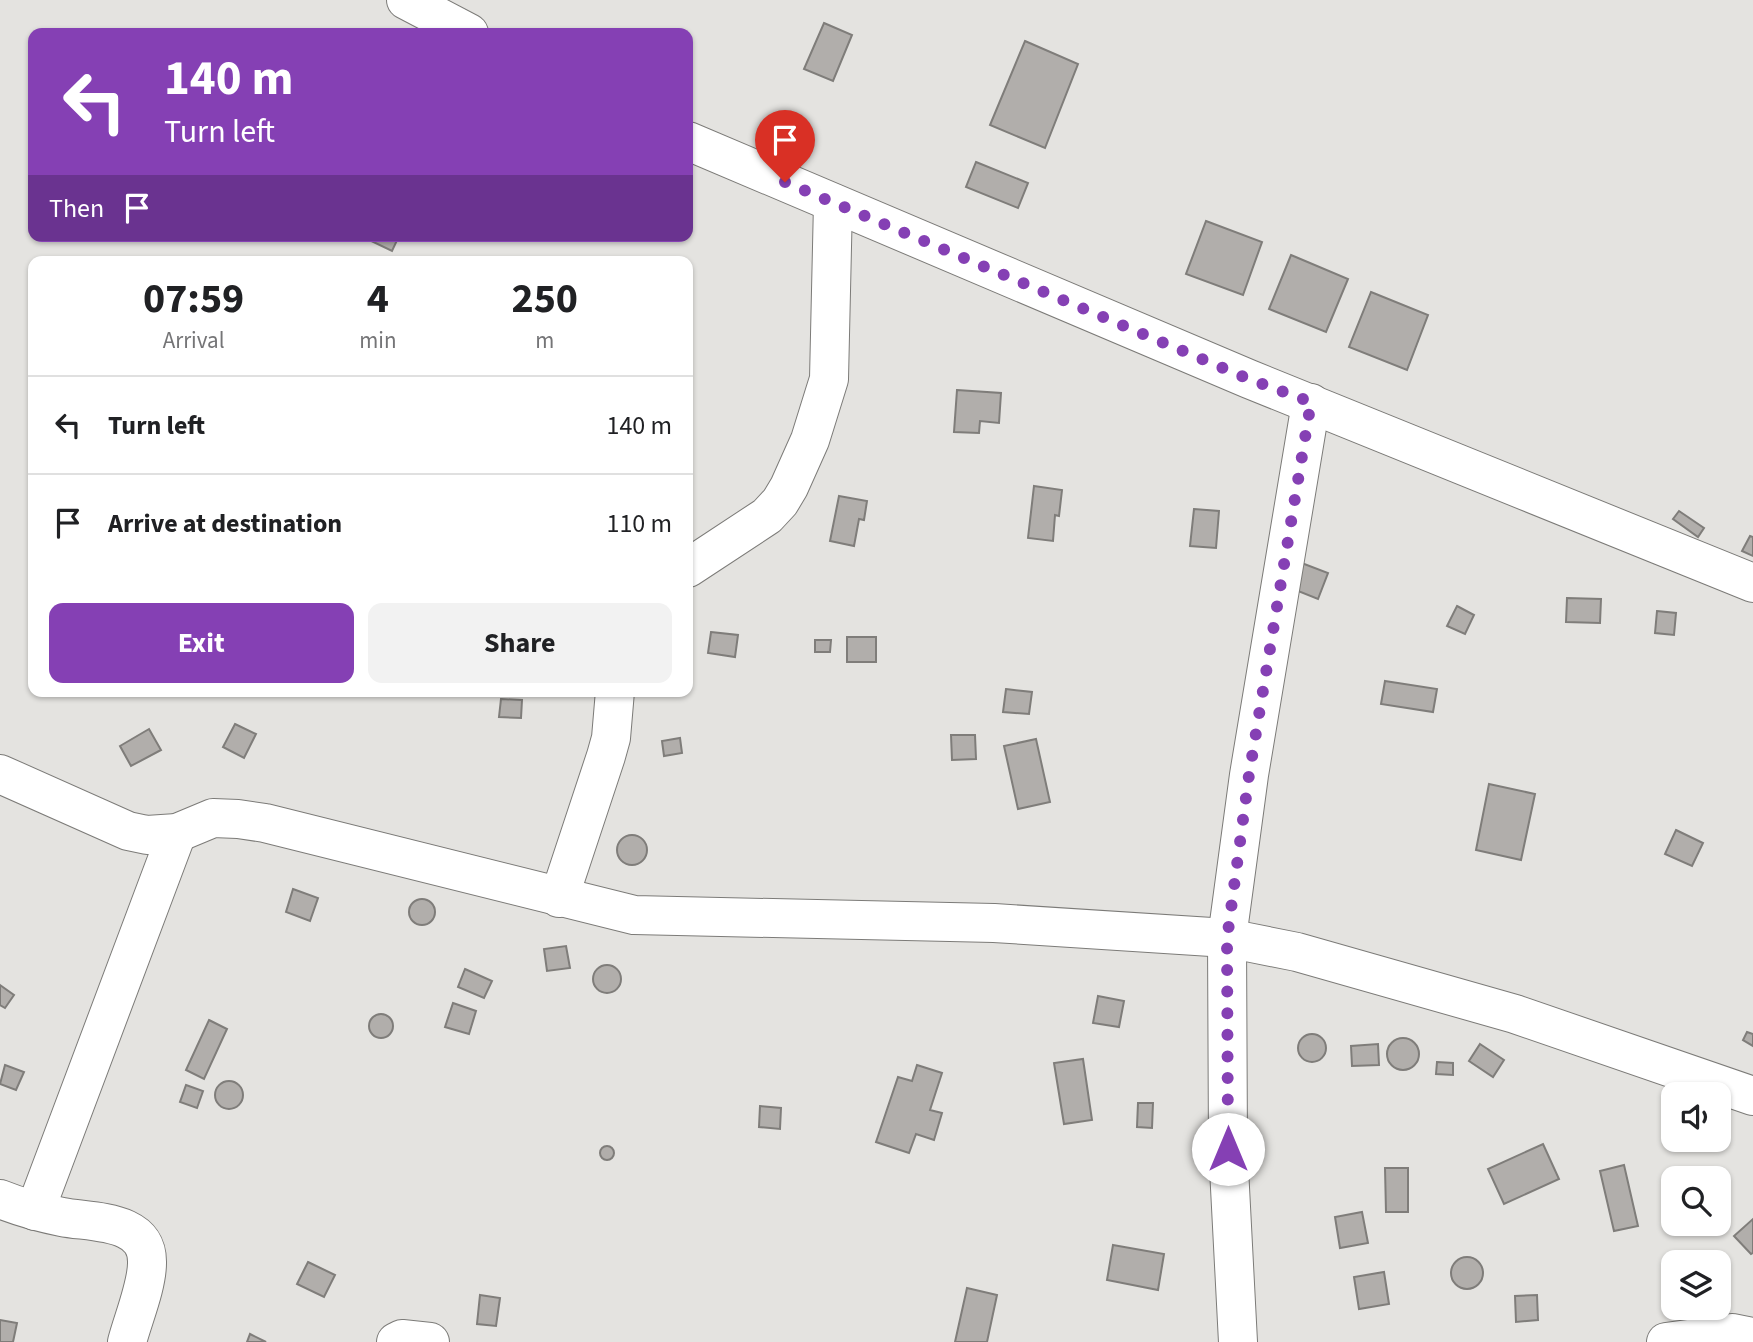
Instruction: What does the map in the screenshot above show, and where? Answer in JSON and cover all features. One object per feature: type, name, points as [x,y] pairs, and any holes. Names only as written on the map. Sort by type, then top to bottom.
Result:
[{"type":"street","points":[[406,0],[459,28]]},
{"type":"street","points":[[693,143],[1249,379],[1753,583]]},
{"type":"street","points":[[693,565],[767,516],[789,487],[810,440],[828,379],[833,203]]},
{"type":"street","points":[[1238,1342],[1228,1149],[1227,939],[1249,775],[1311,402]]},
{"type":"street","points":[[559,898],[611,738],[614,697]]},
{"type":"street","points":[[0,774],[128,831],[147,835],[177,833],[213,818],[265,823],[634,915],[994,923],[1227,939],[1297,952],[1515,1014],[1753,1096]]},
{"type":"street","points":[[127,1342],[147,1262],[141,1240],[129,1230],[116,1225],[17,1205],[177,833]]},
{"type":"street","points":[[1666,1342],[1732,1332],[1753,1337]]},
{"type":"street","points":[[396,1342],[402,1339],[430,1342]]},
{"type":"building","points":[[824,23],[852,35],[833,81],[804,69]]},
{"type":"building","points":[[1025,41],[1078,64],[1045,148],[990,125]]},
{"type":"building","points":[[976,162],[1028,183],[1018,208],[966,187]]},
{"type":"building","points":[[1206,221],[1262,242],[1243,295],[1186,274]]},
{"type":"building","points":[[373,242],[396,242],[392,251]]},
{"type":"building","points":[[1291,255],[1348,279],[1326,332],[1269,309]]},
{"type":"building","points":[[1371,292],[1428,315],[1407,370],[1349,347]]},
{"type":"building","points":[[957,390],[1001,393],[999,423],[980,421],[979,433],[954,432]]},
{"type":"building","points":[[1034,486],[1062,490],[1059,516],[1055,515],[1053,541],[1028,538]]},
{"type":"building","points":[[839,496],[867,501],[864,520],[859,519],[854,546],[830,541]]},
{"type":"building","points":[[1194,509],[1219,511],[1216,548],[1190,546]]},
{"type":"building","points":[[1679,511],[1704,528],[1698,537],[1673,519]]},
{"type":"building","points":[[1750,536],[1753,537],[1753,556],[1742,551]]},
{"type":"building","points":[[1299,562],[1328,573],[1318,599],[1288,587]]},
{"type":"building","points":[[1567,598],[1601,599],[1600,623],[1566,622]]},
{"type":"building","points":[[1457,606],[1474,615],[1465,634],[1447,626]]},
{"type":"building","points":[[1657,611],[1676,613],[1674,635],[1655,633]]},
{"type":"building","points":[[711,632],[738,635],[735,657],[708,653]]},
{"type":"building","points":[[847,637],[876,637],[876,662],[847,662]]},
{"type":"building","points":[[815,640],[831,640],[830,652],[815,652]]},
{"type":"building","points":[[1385,681],[1437,689],[1433,712],[1381,704]]},
{"type":"building","points":[[1006,689],[1032,692],[1029,714],[1003,712]]},
{"type":"building","points":[[501,699],[522,700],[521,718],[499,717]]},
{"type":"building","points":[[235,724],[256,734],[244,758],[223,747]]},
{"type":"building","points":[[149,729],[161,750],[131,766],[120,746]]},
{"type":"building","points":[[951,735],[975,735],[976,759],[952,760]]},
{"type":"building","points":[[680,738],[682,753],[664,756],[662,741]]},
{"type":"building","points":[[1036,739],[1050,802],[1018,809],[1004,746]]},
{"type":"building","points":[[1489,784],[1535,794],[1521,860],[1476,850]]},
{"type":"building","points":[[1676,830],[1703,843],[1692,866],[1665,854]]},
{"type":"building","points":[[632,835],[638,836],[646,844],[646,856],[638,864],[632,865],[626,864],[618,856],[617,850],[618,844],[626,836]]},
{"type":"building","points":[[293,889],[318,898],[310,921],[286,912]]},
{"type":"building","points":[[422,899],[431,903],[435,912],[431,921],[422,925],[413,921],[409,912],[413,903]]},
{"type":"building","points":[[566,946],[570,968],[547,971],[544,949]]},
{"type":"building","points":[[607,965],[617,969],[621,979],[617,989],[607,993],[597,989],[593,979],[597,969]]},
{"type":"building","points":[[465,969],[492,981],[484,998],[458,987]]},
{"type":"building","points":[[0,985],[14,995],[5,1008],[0,1005]]},
{"type":"building","points":[[1098,996],[1124,1001],[1119,1027],[1093,1023]]},
{"type":"building","points":[[453,1003],[476,1011],[469,1034],[445,1027]]},
{"type":"building","points":[[381,1014],[390,1017],[393,1026],[390,1035],[381,1038],[372,1035],[369,1026],[372,1017]]},
{"type":"building","points":[[209,1020],[227,1029],[204,1079],[186,1070]]},
{"type":"building","points":[[1747,1032],[1753,1034],[1753,1046],[1743,1040]]},
{"type":"building","points":[[1312,1034],[1322,1038],[1326,1048],[1322,1058],[1312,1062],[1302,1058],[1298,1048],[1302,1038]]},
{"type":"building","points":[[1403,1038],[1414,1043],[1419,1054],[1414,1065],[1403,1070],[1392,1065],[1387,1054],[1392,1043]]},
{"type":"building","points":[[1378,1044],[1379,1065],[1352,1066],[1351,1046]]},
{"type":"building","points":[[1480,1044],[1504,1060],[1493,1077],[1469,1061]]},
{"type":"building","points":[[1083,1059],[1092,1120],[1064,1124],[1054,1063]]},
{"type":"building","points":[[1437,1062],[1453,1063],[1453,1075],[1436,1074]]},
{"type":"building","points":[[5,1065],[24,1072],[16,1090],[0,1084]]},
{"type":"building","points":[[917,1065],[942,1073],[930,1110],[942,1113],[934,1140],[916,1134],[909,1153],[876,1142],[898,1077],[912,1081]]},
{"type":"building","points":[[229,1081],[239,1085],[243,1095],[239,1105],[229,1109],[219,1105],[215,1095],[219,1085]]},
{"type":"building","points":[[186,1085],[203,1091],[197,1108],[180,1102]]},
{"type":"building","points":[[1138,1103],[1153,1103],[1152,1128],[1137,1127]]},
{"type":"building","points":[[760,1106],[781,1108],[780,1129],[759,1127]]},
{"type":"building","points":[[1543,1144],[1559,1179],[1504,1204],[1488,1169]]},
{"type":"building","points":[[607,1146],[612,1148],[612,1158],[607,1160],[602,1158],[600,1153],[602,1148]]},
{"type":"building","points":[[1624,1165],[1638,1226],[1614,1231],[1600,1171]]},
{"type":"building","points":[[1385,1168],[1408,1168],[1408,1212],[1386,1212]]},
{"type":"building","points":[[1362,1212],[1368,1243],[1340,1248],[1335,1217]]},
{"type":"building","points":[[1753,1219],[1753,1253],[1751,1254],[1734,1236]]},
{"type":"building","points":[[1113,1245],[1164,1254],[1158,1290],[1107,1280]]},
{"type":"building","points":[[1467,1257],[1478,1262],[1483,1273],[1478,1284],[1467,1289],[1456,1284],[1451,1273],[1456,1262]]},
{"type":"building","points":[[308,1262],[335,1275],[324,1297],[297,1284]]},
{"type":"building","points":[[1384,1272],[1389,1304],[1359,1309],[1354,1277]]},
{"type":"building","points":[[967,1288],[997,1295],[987,1342],[955,1342]]},
{"type":"building","points":[[480,1295],[500,1298],[496,1326],[477,1324]]},
{"type":"building","points":[[1537,1295],[1538,1320],[1516,1322],[1515,1296]]},
{"type":"building","points":[[0,1320],[17,1323],[13,1342],[0,1342]]},
{"type":"building","points":[[250,1334],[266,1342],[247,1342]]},
{"type":"route","points":[[785,182],[1249,379],[1311,402],[1249,775],[1227,939],[1228,1149]]}]
